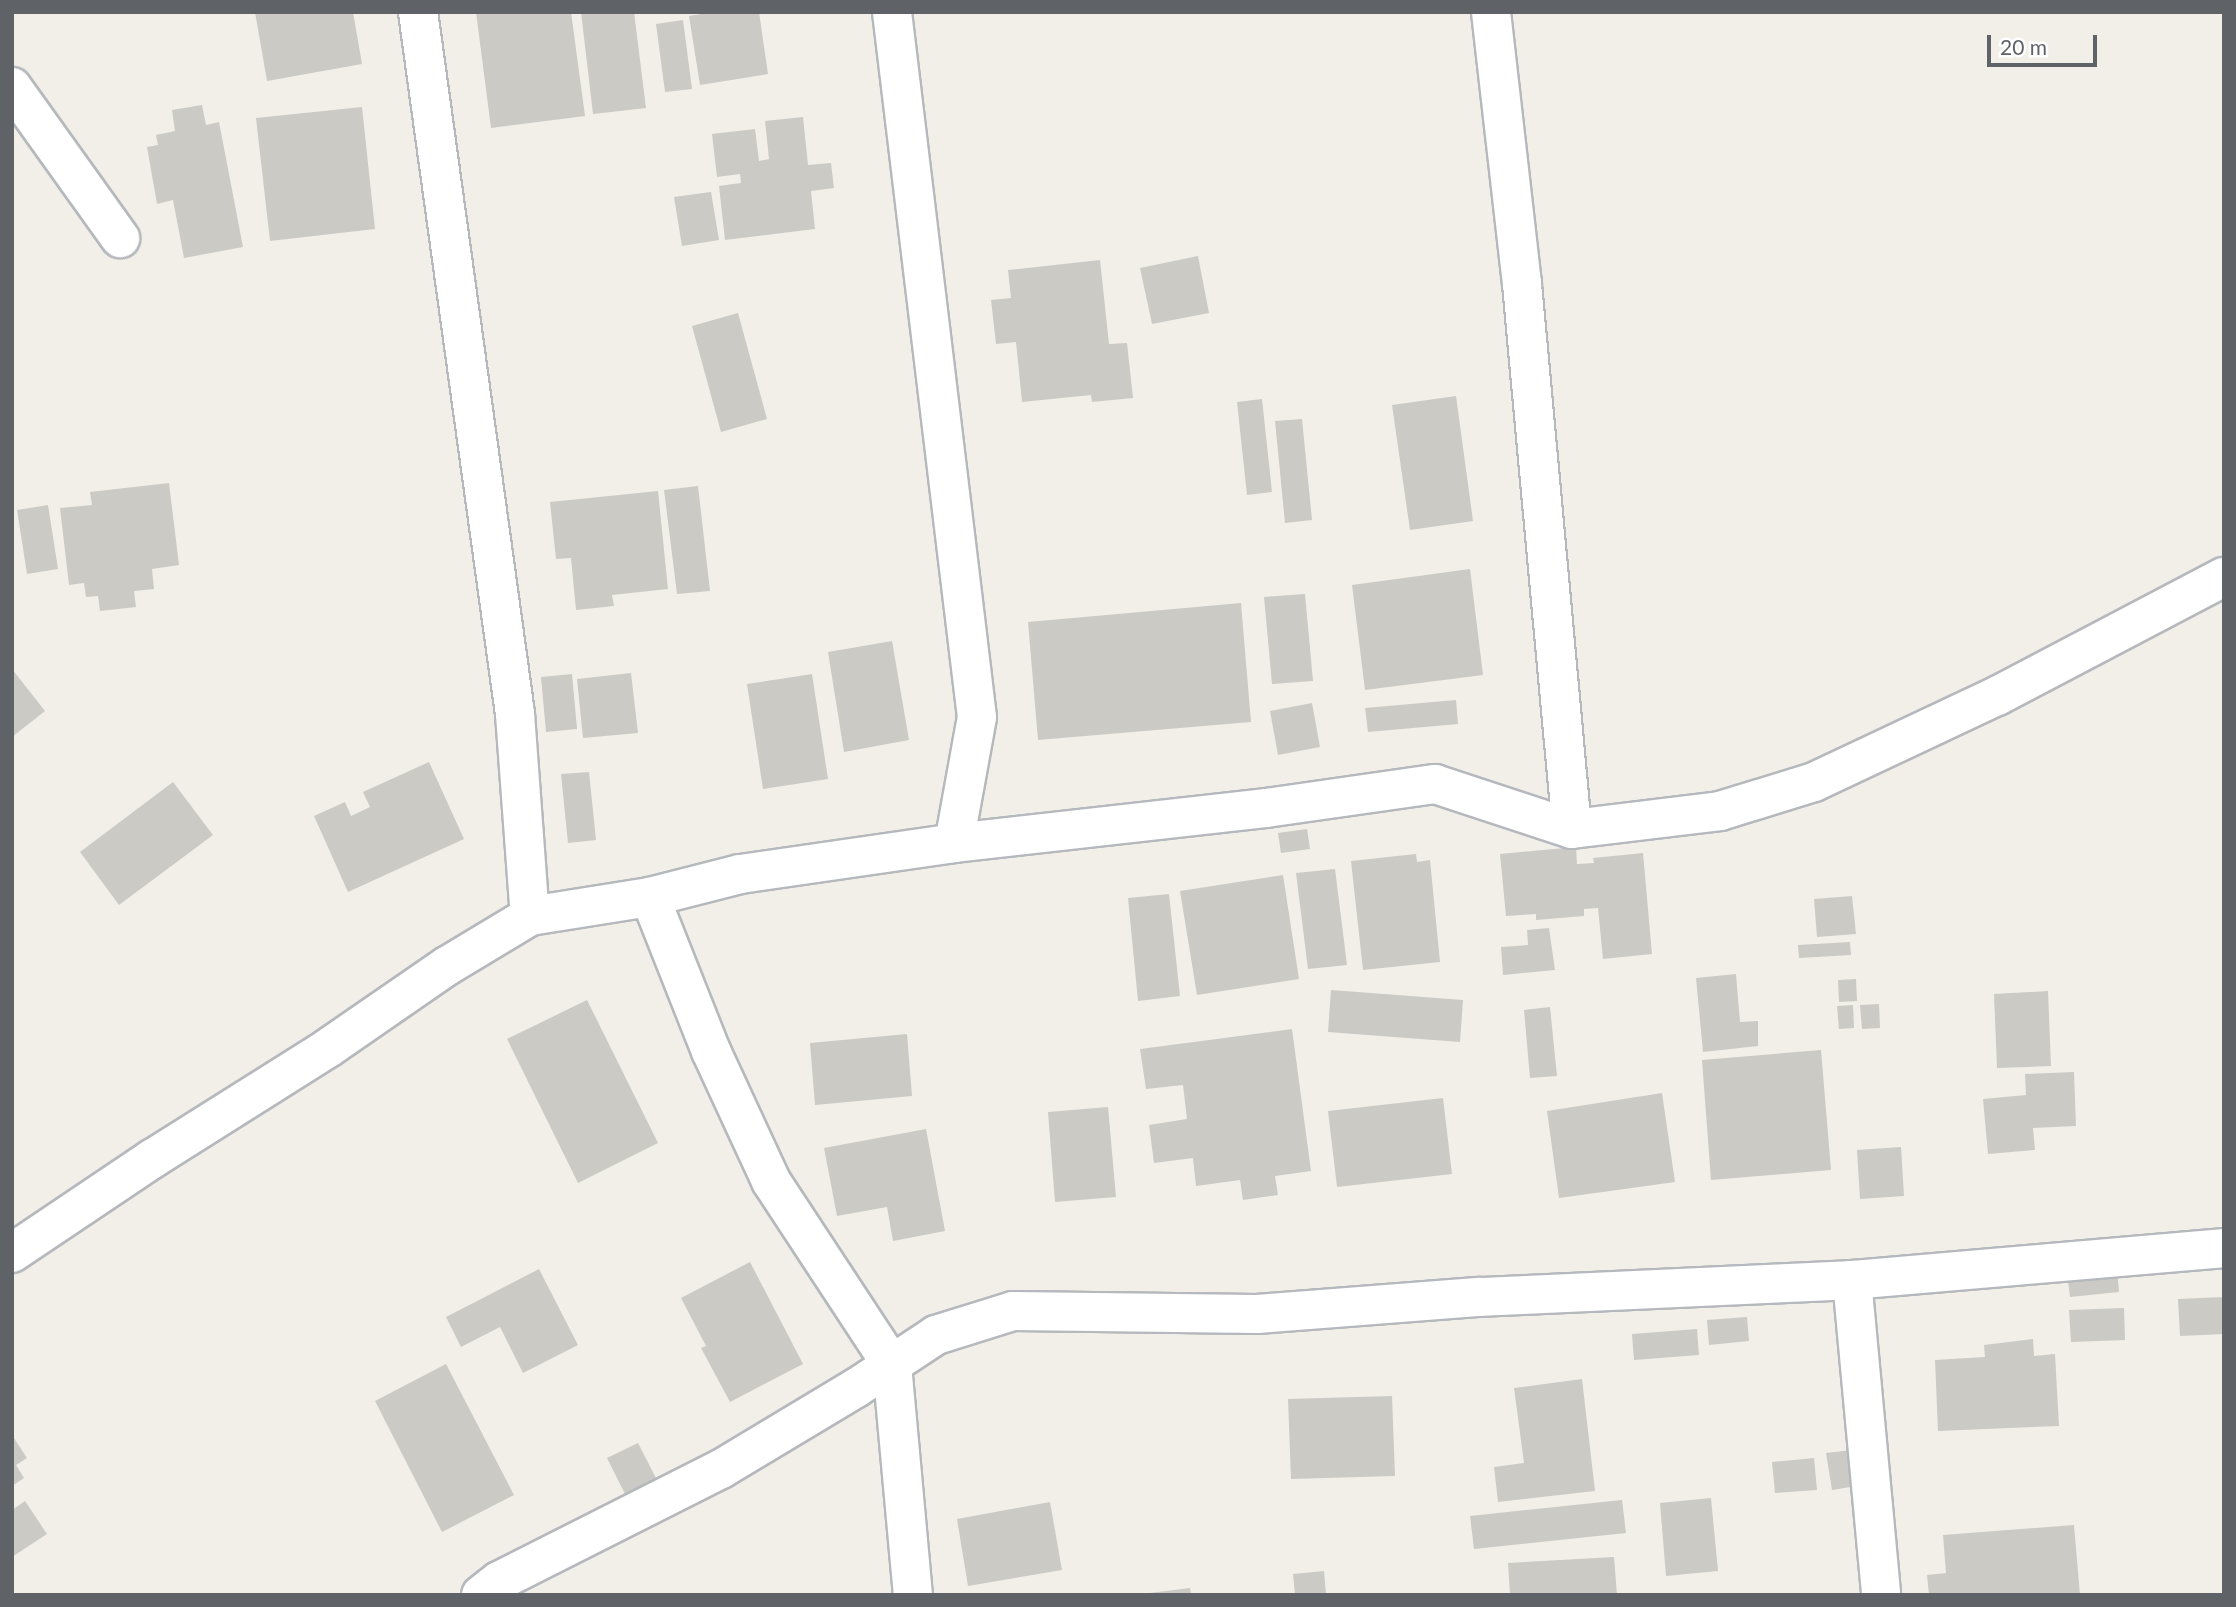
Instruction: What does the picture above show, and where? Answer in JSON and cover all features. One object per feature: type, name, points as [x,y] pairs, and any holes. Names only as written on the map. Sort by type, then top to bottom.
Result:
[{"type":"street","points":[[418,12],[515,714],[530,916]]},
{"type":"street","points":[[892,12],[977,717],[954,843]]},
{"type":"street","points":[[1490,12],[1522,284],[1572,829]]},
{"type":"street","points":[[12,87],[120,238]]},
{"type":"street","points":[[12,1253],[447,966],[530,916],[650,897],[740,874],[954,843],[1266,808],[1435,784],[1572,829],[1720,811],[1814,782],[1997,695],[2224,578]]},
{"type":"street","points":[[650,897],[711,1051],[771,1181],[892,1365],[912,1595]]},
{"type":"street","points":[[481,1595],[499,1581],[721,1469],[892,1365],[936,1335],[1013,1311],[1257,1314],[1480,1297],[1852,1280],[2224,1248]]},
{"type":"street","points":[[1852,1280],[1881,1595]]},
{"type":"building","points":[[255,12],[353,12],[362,64],[267,81]]},
{"type":"building","points":[[476,12],[571,12],[585,116],[491,128]]},
{"type":"building","points":[[581,12],[634,12],[646,108],[593,114]]},
{"type":"building","points":[[714,12],[759,12],[768,74],[700,85],[689,16]]},
{"type":"building","points":[[683,20],[692,89],[665,92],[656,24]]},
{"type":"building","points":[[202,105],[206,125],[219,122],[243,247],[184,258],[173,200],[157,204],[147,147],[158,145],[156,135],[175,131],[172,110]]},
{"type":"building","points":[[362,107],[375,229],[270,241],[256,118]]},
{"type":"building","points":[[803,117],[808,165],[831,163],[834,188],[811,191],[815,229],[725,240],[719,186],[741,183],[740,174],[717,177],[712,134],[755,129],[759,161],[769,159],[765,121]]},
{"type":"building","points":[[711,192],[719,240],[682,246],[674,197]]},
{"type":"building","points":[[1198,256],[1209,313],[1152,324],[1140,268]]},
{"type":"building","points":[[1100,260],[1109,344],[1127,343],[1133,398],[1092,402],[1091,395],[1022,402],[1016,342],[996,344],[991,300],[1011,298],[1008,270]]},
{"type":"building","points":[[738,313],[767,419],[721,432],[692,326]]},
{"type":"building","points":[[1456,396],[1473,521],[1410,530],[1392,405]]},
{"type":"building","points":[[1262,399],[1272,492],[1247,495],[1237,402]]},
{"type":"building","points":[[1302,419],[1312,520],[1285,523],[1275,421]]},
{"type":"building","points":[[169,483],[179,565],[152,569],[154,589],[134,591],[136,607],[100,611],[98,596],[86,597],[84,583],[69,585],[60,508],[92,505],[90,492]]},
{"type":"building","points":[[698,486],[710,591],[677,594],[664,490]]},
{"type":"building","points":[[658,491],[668,589],[612,595],[614,606],[576,610],[571,558],[556,559],[550,502]]},
{"type":"building","points":[[48,505],[58,569],[27,574],[17,510]]},
{"type":"building","points":[[1470,569],[1483,675],[1365,690],[1352,585]]},
{"type":"building","points":[[1305,594],[1313,681],[1272,684],[1264,597]]},
{"type":"building","points":[[1241,603],[1251,722],[1038,740],[1028,622]]},
{"type":"building","points":[[892,641],[909,740],[844,752],[828,652]]},
{"type":"building","points":[[12,669],[45,711],[12,737]]},
{"type":"building","points":[[631,673],[638,733],[583,738],[577,679]]},
{"type":"building","points":[[572,674],[577,729],[546,732],[541,677]]},
{"type":"building","points":[[812,674],[828,779],[763,789],[747,684]]},
{"type":"building","points":[[1456,700],[1458,724],[1368,732],[1365,708]]},
{"type":"building","points":[[1312,703],[1320,747],[1278,755],[1270,711]]},
{"type":"building","points":[[429,762],[464,839],[348,892],[314,816],[345,802],[351,816],[370,807],[363,792]]},
{"type":"building","points":[[589,772],[596,840],[568,843],[561,774]]},
{"type":"building","points":[[173,782],[213,835],[119,905],[80,852]]},
{"type":"building","points":[[1307,829],[1310,849],[1281,853],[1278,833]]},
{"type":"building","points":[[1576,847],[1577,864],[1594,863],[1593,858],[1643,853],[1652,954],[1603,959],[1598,908],[1584,909],[1584,916],[1536,920],[1536,914],[1506,916],[1500,854]]},
{"type":"building","points":[[1416,854],[1417,862],[1430,860],[1440,962],[1363,970],[1351,861]]},
{"type":"building","points":[[1335,869],[1347,965],[1308,969],[1296,873]]},
{"type":"building","points":[[1283,875],[1299,979],[1197,995],[1180,891]]},
{"type":"building","points":[[1169,894],[1180,996],[1138,1001],[1128,898]]},
{"type":"building","points":[[1852,896],[1856,934],[1817,937],[1814,899]]},
{"type":"building","points":[[1549,928],[1555,970],[1503,975],[1501,947],[1528,945],[1527,930]]},
{"type":"building","points":[[1850,942],[1851,955],[1799,958],[1798,945]]},
{"type":"building","points":[[1736,974],[1740,1022],[1758,1021],[1758,1046],[1703,1052],[1696,978]]},
{"type":"building","points":[[1856,979],[1857,1001],[1839,1002],[1838,980]]},
{"type":"building","points":[[1331,990],[1463,1000],[1460,1042],[1328,1032]]},
{"type":"building","points":[[2048,991],[2051,1066],[1997,1068],[1994,994]]},
{"type":"building","points":[[587,1000],[658,1143],[578,1183],[507,1039]]},
{"type":"building","points":[[1879,1004],[1880,1028],[1862,1029],[1860,1005]]},
{"type":"building","points":[[1853,1005],[1854,1028],[1839,1029],[1837,1006]]},
{"type":"building","points":[[1550,1007],[1557,1076],[1530,1078],[1524,1010]]},
{"type":"building","points":[[1292,1029],[1311,1171],[1275,1176],[1278,1195],[1243,1200],[1240,1180],[1196,1186],[1193,1158],[1154,1163],[1149,1125],[1187,1119],[1183,1085],[1146,1089],[1140,1049]]},
{"type":"building","points":[[907,1034],[912,1096],[815,1105],[810,1043]]},
{"type":"building","points":[[1821,1050],[1831,1170],[1711,1180],[1702,1060]]},
{"type":"building","points":[[2074,1072],[2076,1126],[2033,1128],[2035,1150],[1988,1154],[1983,1099],[2026,1095],[2025,1074]]},
{"type":"building","points":[[1662,1093],[1675,1182],[1559,1198],[1547,1111]]},
{"type":"building","points":[[1443,1098],[1452,1174],[1337,1187],[1328,1111]]},
{"type":"building","points":[[1108,1107],[1116,1197],[1055,1202],[1048,1112]]},
{"type":"building","points":[[926,1129],[945,1231],[893,1241],[887,1207],[837,1216],[824,1148]]},
{"type":"building","points":[[1901,1147],[1904,1196],[1860,1199],[1857,1150]]},
{"type":"building","points":[[750,1262],[803,1364],[730,1402],[701,1348],[706,1346],[681,1298]]},
{"type":"building","points":[[2117,1268],[2119,1292],[2070,1297],[2067,1273]]},
{"type":"building","points":[[539,1269],[578,1345],[523,1373],[500,1327],[461,1347],[446,1317]]},
{"type":"building","points":[[2224,1297],[2224,1334],[2180,1336],[2178,1299]]},
{"type":"building","points":[[2124,1308],[2125,1340],[2071,1342],[2069,1310]]},
{"type":"building","points":[[1747,1317],[1749,1341],[1709,1345],[1707,1320]]},
{"type":"building","points":[[1697,1329],[1699,1355],[1634,1360],[1632,1334]]},
{"type":"building","points":[[2033,1339],[2034,1356],[2055,1354],[2059,1426],[1938,1431],[1935,1360],[1985,1357],[1984,1345]]},
{"type":"building","points":[[446,1364],[514,1495],[442,1532],[375,1401]]},
{"type":"building","points":[[1582,1379],[1595,1491],[1498,1502],[1494,1467],[1524,1463],[1514,1388]]},
{"type":"building","points":[[1392,1396],[1395,1476],[1291,1479],[1288,1399]]},
{"type":"building","points":[[12,1435],[27,1458],[16,1465],[24,1478],[12,1486]]},
{"type":"building","points":[[638,1443],[658,1482],[627,1498],[607,1458]]},
{"type":"building","points":[[1851,1450],[1857,1486],[1832,1490],[1826,1453]]},
{"type":"building","points":[[1814,1458],[1817,1490],[1775,1493],[1772,1462]]},
{"type":"building","points":[[1711,1498],[1718,1571],[1666,1576],[1660,1503]]},
{"type":"building","points":[[1622,1500],[1626,1533],[1474,1549],[1470,1516]]},
{"type":"building","points":[[25,1501],[47,1534],[12,1557],[12,1510]]},
{"type":"building","points":[[1050,1502],[1062,1570],[968,1586],[957,1519]]},
{"type":"building","points":[[2074,1525],[2080,1595],[1929,1595],[1927,1575],[1946,1573],[1943,1535]]},
{"type":"building","points":[[1614,1557],[1617,1595],[1510,1595],[1508,1563]]},
{"type":"building","points":[[1324,1571],[1326,1595],[1295,1595],[1293,1574]]},
{"type":"building","points":[[1190,1588],[1191,1595],[1150,1595],[1150,1593]]}]
